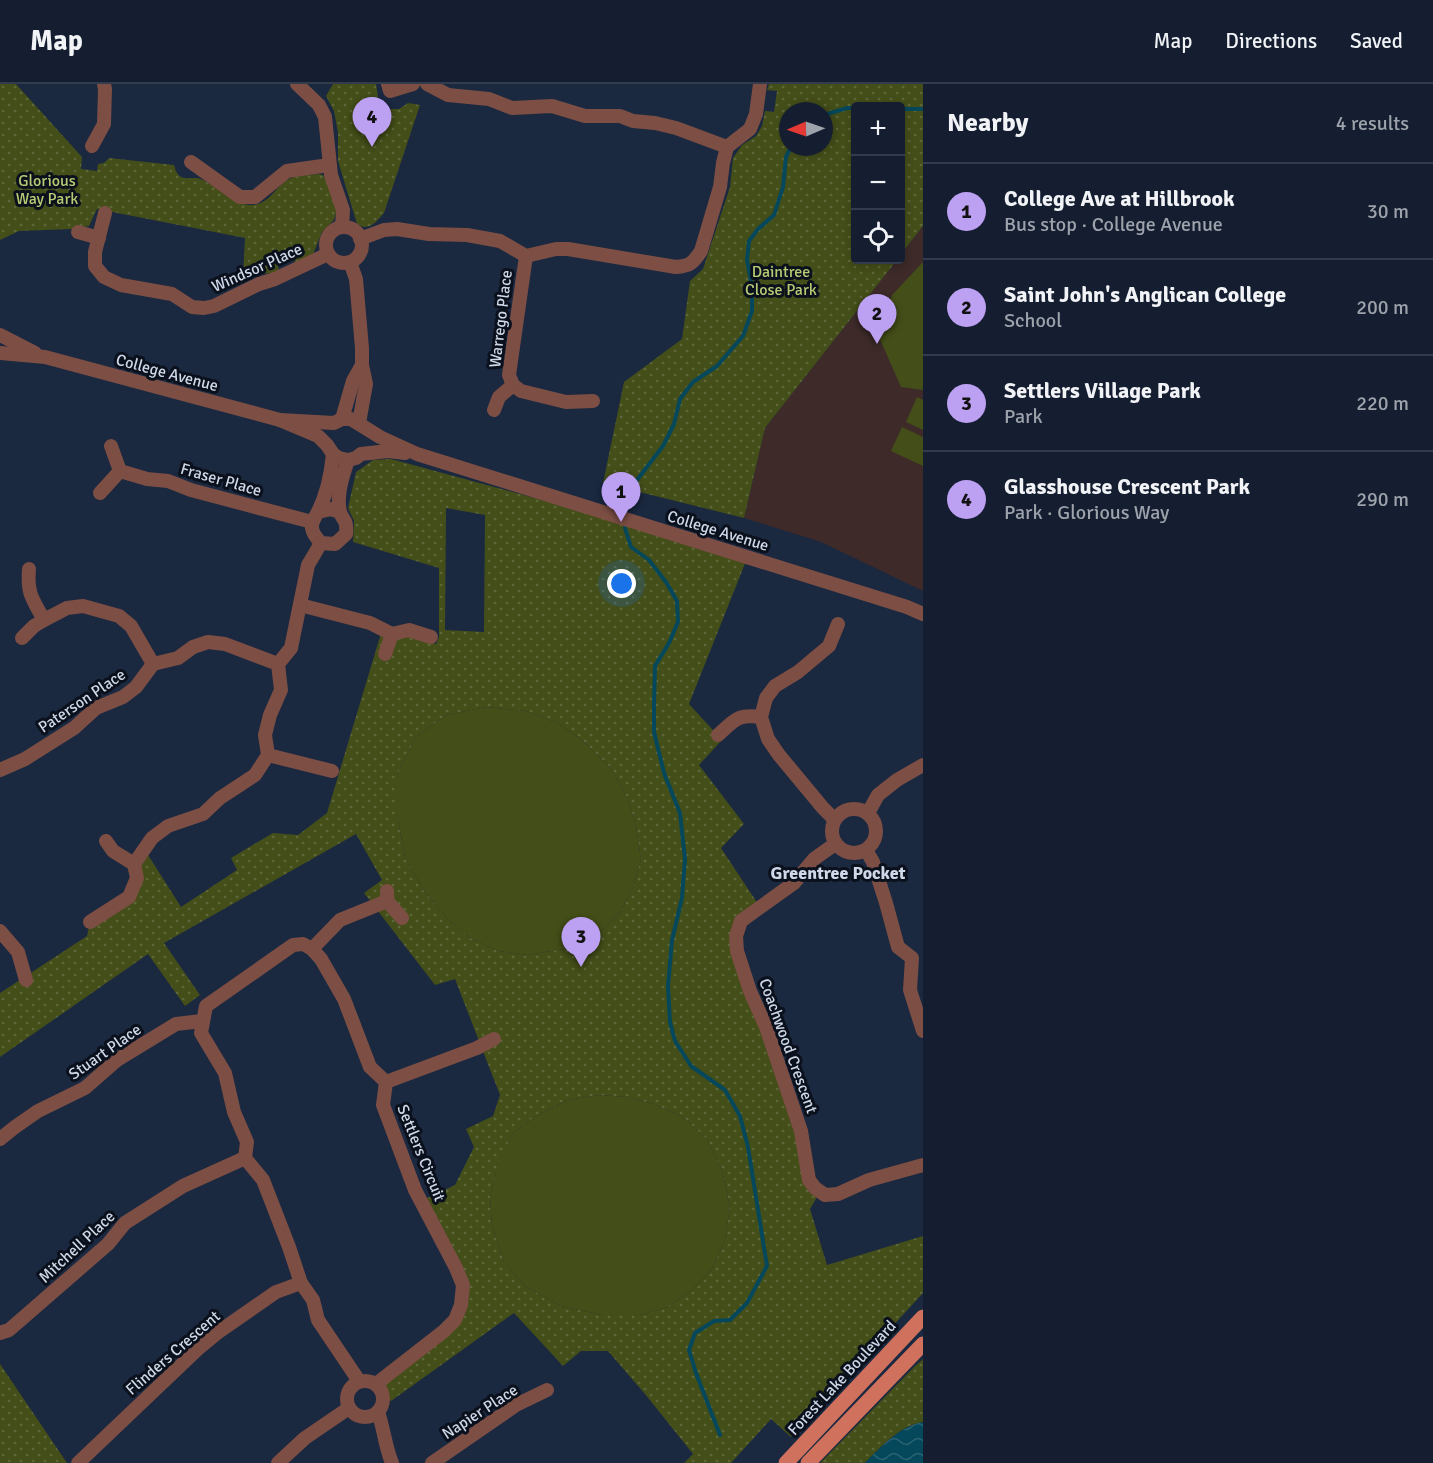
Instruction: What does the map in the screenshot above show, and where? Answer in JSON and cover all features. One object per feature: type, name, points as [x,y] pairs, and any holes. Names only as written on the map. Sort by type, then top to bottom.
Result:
[{"type":"main road","name":"Forest Lake Boulevard","points":[[786,1463],[923,1317]]},
{"type":"main road","name":"Forest Lake Boulevard","points":[[808,1463],[923,1344]]},
{"type":"street","points":[[92,146],[104,124],[104,84]]},
{"type":"street","points":[[297,84],[319,105],[325,117],[329,165],[343,210],[342,227]]},
{"type":"street","points":[[389,87],[413,84]]},
{"type":"street","points":[[427,84],[448,95],[489,99],[512,108],[552,106],[585,116],[620,116],[633,121],[654,123],[676,128],[727,147]]},
{"type":"street","points":[[360,239],[384,230],[397,229],[429,234],[467,235],[500,241],[526,256],[555,249],[568,249],[676,267],[688,266],[700,251],[720,187],[727,147],[750,129],[756,114],[760,84]]},
{"type":"street","points":[[191,162],[240,197],[255,197],[287,171],[329,165]]},
{"type":"street","name":"Windsor Place","points":[[105,213],[95,252],[95,266],[104,277],[122,285],[172,294],[192,307],[214,306],[328,254]]},
{"type":"street","points":[[342,227],[353,230],[360,239],[360,250],[351,262],[342,263],[334,260],[326,248],[331,232],[342,227]]},
{"type":"street","points":[[78,232],[99,238]]},
{"type":"street","name":"Warrego Place","points":[[526,256],[509,375],[513,385],[521,391],[566,402],[593,401]]},
{"type":"street","points":[[351,262],[356,279],[366,384],[361,425],[366,433],[367,443],[343,474],[339,496],[340,512],[347,522],[346,534],[335,544],[321,543],[313,534],[315,517],[325,498],[331,470],[330,450],[326,438],[328,430],[338,421],[352,381],[363,365]]},
{"type":"street","name":"College Avenue","points":[[0,336],[45,357]]},
{"type":"street","name":"College Avenue","points":[[0,353],[45,357],[280,420],[318,436],[339,458],[388,452],[417,454]]},
{"type":"street","name":"Warrego Place","points":[[494,410],[499,397],[513,385]]},
{"type":"street","name":"College Avenue","points":[[280,420],[338,421],[351,419],[417,454],[907,607],[923,616]]},
{"type":"street","points":[[100,493],[120,471],[111,446]]},
{"type":"street","name":"Fraser Place","points":[[120,471],[147,479],[168,481],[191,490],[315,517]]},
{"type":"street","points":[[315,517],[331,509],[340,512]]},
{"type":"street","points":[[134,864],[152,838],[168,826],[203,814],[220,798],[255,775],[268,755],[265,735],[270,715],[281,690],[278,664],[291,648],[308,566],[321,543]]},
{"type":"street","points":[[29,569],[28,585],[31,597],[44,620]]},
{"type":"street","points":[[300,605],[370,623],[392,634],[409,630],[431,637]]},
{"type":"street","points":[[22,638],[44,620],[67,608],[83,606],[119,616],[131,626],[153,664],[178,658],[193,647],[207,642],[225,644],[278,664]]},
{"type":"street","points":[[834,819],[779,755],[768,739],[762,717],[766,698],[775,686],[798,672],[829,646],[838,624]]},
{"type":"street","points":[[385,654],[392,634]]},
{"type":"street","name":"Paterson Place","points":[[0,770],[25,759],[74,728],[96,708],[123,697],[136,687],[153,664]]},
{"type":"street","points":[[718,735],[739,717],[748,715],[762,717]]},
{"type":"street","points":[[268,755],[332,771]]},
{"type":"street","points":[[868,813],[878,795],[897,780],[923,765]]},
{"type":"street","points":[[847,809],[858,809],[868,813],[876,826],[874,842],[866,850],[854,854],[846,853],[835,844],[832,837],[834,819],[847,809]]},
{"type":"street","points":[[90,922],[129,897],[137,878],[134,864],[113,851],[106,841]]},
{"type":"street","name":"Coachwood Crescent","points":[[835,844],[814,859],[794,883],[741,921],[736,936],[737,951],[750,991],[766,1027],[801,1131],[809,1180],[815,1188],[825,1195],[838,1194],[869,1180],[923,1165]]},
{"type":"street","points":[[866,850],[873,862],[898,947],[918,955],[910,990],[923,1031]]},
{"type":"street","points":[[312,949],[339,920],[387,896],[402,918]]},
{"type":"street","points":[[0,931],[18,952],[26,980]]},
{"type":"street","points":[[359,1381],[318,1320],[313,1300],[301,1283],[263,1180],[245,1158],[247,1142],[234,1112],[225,1073],[201,1033],[206,1006],[293,945],[303,944],[312,949],[321,959],[344,999],[370,1067],[386,1082],[477,1048],[494,1039]]},
{"type":"street","name":"Stuart Place","points":[[0,1139],[38,1111],[85,1088],[117,1060],[176,1024],[202,1021]]},
{"type":"street","name":"Settlers Circuit","points":[[376,1384],[455,1320],[461,1305],[462,1285],[456,1268],[415,1190],[383,1105],[386,1082]]},
{"type":"street","name":"Mitchell Place","points":[[0,1333],[9,1330],[99,1252],[125,1223],[183,1186],[245,1158]]},
{"type":"street","name":"Flinders Crescent","points":[[78,1463],[217,1333],[276,1292],[301,1283]]},
{"type":"street","points":[[359,1381],[376,1384],[382,1392],[381,1408],[372,1415],[360,1416],[349,1408],[348,1392],[354,1383],[359,1381]]},
{"type":"street","name":"Napier Place","points":[[432,1463],[516,1405],[547,1390]]},
{"type":"street","points":[[278,1463],[305,1438],[349,1408]]},
{"type":"street","points":[[378,1412],[392,1463]]},
{"type":"shaded area","points":[[923,226],[923,591],[821,542],[744,518],[765,428],[894,264],[905,264],[905,249]]},
{"type":"green space","name":"Glorious Way Park","points":[[0,84],[16,84],[82,157],[81,169],[97,171],[98,164],[104,163],[109,158],[174,165],[182,177],[199,178],[233,200],[252,205],[265,201],[291,178],[319,174],[323,175],[330,186],[336,204],[334,220],[322,232],[312,257],[297,265],[292,256],[276,262],[280,272],[243,276],[245,238],[97,209],[89,226],[19,231],[0,240]]},
{"type":"green space","points":[[333,84],[376,84],[379,103],[388,109],[399,109],[408,103],[420,105],[384,213],[375,223],[365,227],[357,224],[338,161],[338,133],[334,111],[326,96]]},
{"type":"green space","name":"Daintree Close Park","points":[[769,84],[923,84],[923,226],[905,249],[905,102],[851,102],[851,264],[894,264],[765,428],[744,518],[603,483],[624,382],[682,339],[690,281],[703,269],[730,187],[733,158],[742,145],[756,136],[762,126],[765,111],[774,112],[777,91],[767,90]]},
{"type":"green space","points":[[923,262],[923,390],[901,387],[879,337],[892,295]]},
{"type":"green space","points":[[917,397],[923,400],[923,430],[906,422]]},
{"type":"green space","points":[[902,427],[923,437],[923,466],[891,451]]},
{"type":"green space","points":[[391,459],[748,556],[689,704],[722,740],[699,765],[744,824],[721,848],[760,907],[736,936],[766,1027],[809,1180],[820,1192],[810,1209],[827,1265],[923,1236],[923,1293],[791,1437],[771,1419],[731,1463],[684,1463],[693,1454],[608,1351],[581,1351],[563,1366],[514,1313],[391,1401],[376,1384],[444,1331],[463,1285],[421,1201],[455,1185],[474,1147],[466,1129],[493,1116],[500,1095],[455,979],[435,985],[364,893],[382,880],[356,834],[164,943],[200,995],[185,1006],[148,954],[0,1057],[0,993],[87,936],[90,922],[129,897],[134,864],[148,855],[181,907],[237,870],[231,858],[273,833],[298,835],[327,813],[382,630],[436,644],[439,637],[439,568],[353,542],[354,521],[348,508],[356,472],[373,460]],"holes":[[[446,508],[485,515],[484,632],[445,630]],[[486,707],[526,711],[558,723],[582,740],[610,767],[628,799],[636,826],[641,859],[633,888],[621,911],[598,934],[569,948],[528,955],[498,951],[470,938],[448,919],[423,890],[405,857],[397,815],[397,775],[416,737],[446,715]],[[599,1095],[628,1097],[654,1104],[683,1117],[707,1139],[722,1170],[730,1207],[725,1240],[712,1269],[691,1291],[665,1308],[640,1315],[602,1315],[561,1306],[526,1287],[504,1262],[492,1225],[490,1198],[498,1163],[513,1133],[534,1117],[567,1100]]]},
{"type":"green space","points":[[486,707],[526,711],[558,723],[582,740],[610,767],[628,799],[636,826],[641,859],[633,888],[621,911],[598,934],[569,948],[528,955],[498,951],[470,938],[448,919],[423,890],[405,857],[397,815],[397,775],[416,737],[446,715]]},
{"type":"green space","points":[[599,1095],[628,1097],[654,1104],[683,1117],[707,1139],[722,1170],[730,1207],[725,1240],[712,1269],[691,1291],[665,1308],[640,1315],[602,1315],[561,1306],[526,1287],[504,1262],[492,1225],[490,1198],[498,1162],[513,1133],[534,1117],[567,1100]]},
{"type":"green space","points":[[923,1359],[923,1422],[898,1433],[865,1463],[820,1463],[914,1367]]},
{"type":"green space","points":[[0,1364],[67,1463],[0,1463]]},
{"type":"water","points":[[923,1422],[923,1463],[865,1463],[884,1444],[906,1428]]},
{"type":"waterway","points":[[833,112],[851,108]]},
{"type":"waterway","points":[[905,109],[923,109]]},
{"type":"waterway","points":[[637,480],[663,446],[674,424],[680,399],[693,382],[717,366],[743,336],[752,311],[752,287],[747,260],[749,241],[758,229],[774,215],[783,187],[786,156]]},
{"type":"waterway","points":[[625,528],[631,547],[649,560],[677,601],[678,622],[655,666],[654,704],[654,732],[664,773],[680,813],[685,859],[682,898],[672,940],[668,986],[670,1022],[675,1041],[691,1066],[725,1090],[740,1116],[748,1147],[767,1266],[747,1303],[730,1320],[714,1321],[695,1333],[689,1350],[720,1435]]},
{"type":"place","name":"Glasshouse Crescent Park","points":[[372,147]]},
{"type":"place","name":"Saint John's Anglican College","points":[[877,344]]},
{"type":"place","name":"College Ave at Hillbrook","points":[[621,522]]},
{"type":"place","name":"Settlers Village Park","points":[[581,967]]},
{"type":"district","name":"Greentree Pocket","points":[[838,873]]}]
